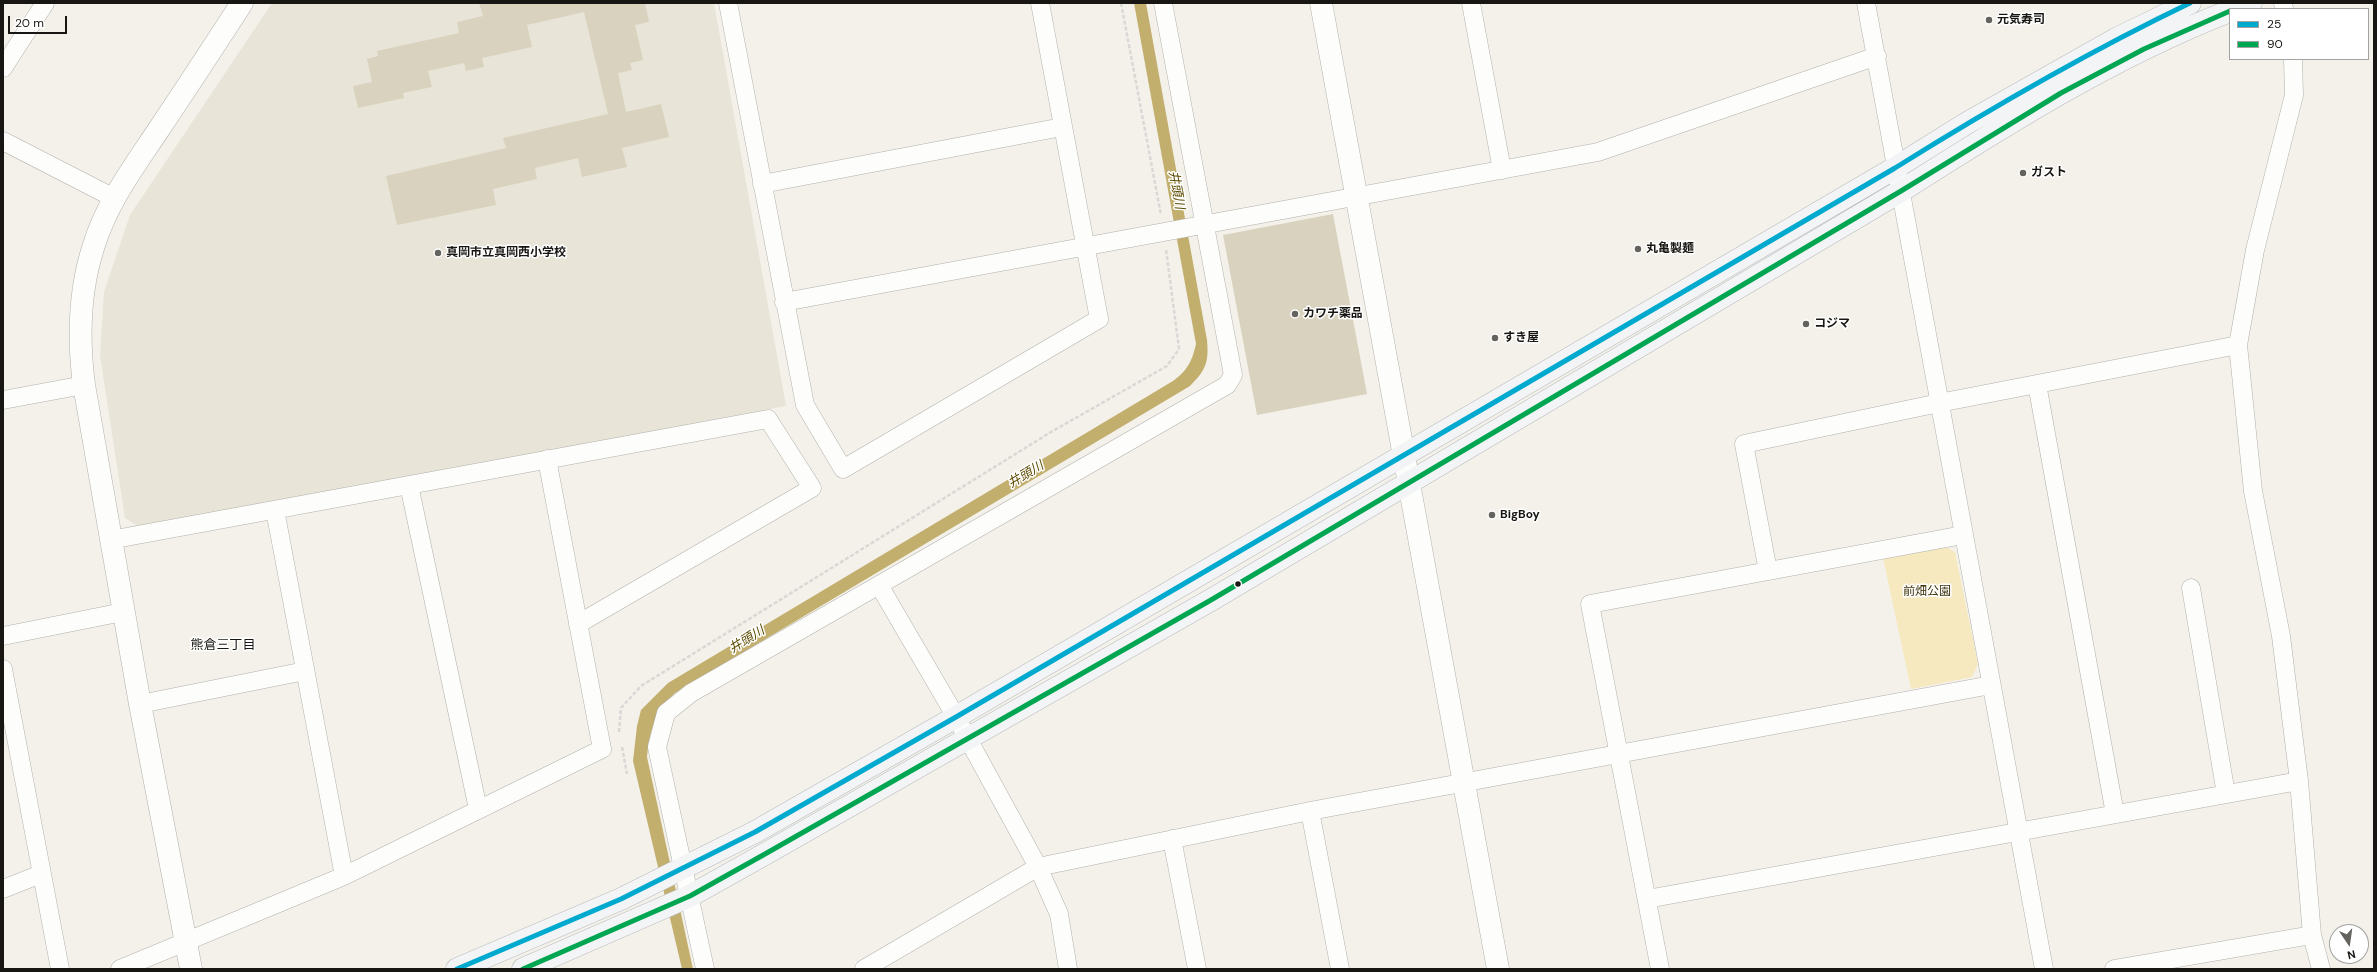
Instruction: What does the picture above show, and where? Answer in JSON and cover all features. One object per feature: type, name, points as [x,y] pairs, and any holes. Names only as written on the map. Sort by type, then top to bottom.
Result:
[{"type":"main road","points":[[457,969],[621,899],[755,832],[956,717],[1405,455],[1895,168],[1967,123],[2109,43],[2190,3]]},
{"type":"main road","points":[[2238,8],[2251,3]]},
{"type":"main road","points":[[523,969],[690,896],[968,739],[1410,483],[1901,191],[1980,141],[2124,59],[2194,25],[2229,11]]},
{"type":"street","points":[[3,68],[45,3]]},
{"type":"street","points":[[191,969],[110,540],[80,353],[84,284],[94,244],[114,198],[242,3]]},
{"type":"street","points":[[728,3],[784,302],[805,405],[843,469],[1099,319],[1040,3]]},
{"type":"street","points":[[705,969],[658,747],[666,713],[691,692],[731,668],[879,585],[1226,385],[1233,375],[1163,3]]},
{"type":"street","points":[[1321,3],[1498,969]]},
{"type":"street","points":[[1471,3],[1502,170]]},
{"type":"street","points":[[1866,3],[1877,56],[1895,168],[1901,191],[1990,685],[2044,969]]},
{"type":"street","points":[[784,302],[1357,198],[1598,152],[1877,56]]},
{"type":"street","points":[[2293,60],[2294,95],[2255,250],[2238,345],[2253,491],[2281,636],[2299,781],[2312,935],[2321,969]]},
{"type":"street","points":[[762,184],[1062,127]]},
{"type":"street","points":[[3,141],[114,198]]},
{"type":"street","points":[[1768,571],[1744,444],[1939,403],[2238,345]]},
{"type":"street","points":[[2037,384],[2115,814]]},
{"type":"street","points":[[3,400],[84,385]]},
{"type":"street","points":[[110,540],[768,419],[812,488],[578,624]]},
{"type":"street","points":[[120,969],[344,876],[602,749],[547,459]]},
{"type":"street","points":[[409,485],[478,809]]},
{"type":"street","points":[[275,510],[344,876]]},
{"type":"street","points":[[1660,969],[1620,752],[1590,604],[1963,535]]},
{"type":"street","points":[[879,585],[956,717],[1038,867],[1059,914],[1068,969]]},
{"type":"street","points":[[2191,588],[2226,794]]},
{"type":"street","points":[[3,636],[124,612]]},
{"type":"street","points":[[3,669],[10,757],[41,874],[60,969]]},
{"type":"street","points":[[140,704],[305,671]]},
{"type":"street","points":[[864,969],[889,962],[1038,867],[1310,811],[1620,752],[1990,685]]},
{"type":"street","points":[[1647,899],[2299,781]]},
{"type":"street","points":[[1310,811],[1340,969]]},
{"type":"street","points":[[1172,839],[1197,969]]},
{"type":"street","points":[[3,889],[41,874]]},
{"type":"street","points":[[2114,969],[2312,935]]},
{"type":"path","points":[[621,739],[621,708],[641,686],[1051,432],[1167,366],[1179,349],[1164,233],[1120,3]]},
{"type":"path","points":[[622,746],[627,774]]},
{"type":"shaded area","name":"真岡市立真岡西小学校","points":[[272,3],[714,3],[786,406],[141,528],[125,518],[100,356],[104,292],[130,215]]},
{"type":"green space","name":"前畑公園","points":[[1946,547],[1955,552],[1978,664],[1972,677],[1911,689],[1883,558]]},
{"type":"water","name":"井頭川","points":[[1134,3],[1146,3],[1207,340],[1207,360],[1203,370],[1190,386],[675,693],[668,701],[658,715],[652,730],[647,757],[693,969],[682,969],[633,761],[637,726],[641,710],[668,683],[1173,381],[1186,369],[1191,360],[1196,344]]},
{"type":"building","points":[[479,3],[645,3],[649,22],[635,25],[643,60],[630,63],[632,70],[618,73],[626,112],[661,104],[669,137],[622,148],[627,167],[582,177],[578,158],[535,168],[537,179],[493,189],[496,205],[397,225],[386,176],[506,148],[503,138],[608,114],[584,12],[527,25],[532,47],[482,58],[484,67],[466,71],[464,63],[428,71],[432,87],[403,93],[404,98],[358,108],[353,86],[372,82],[367,59],[378,56],[377,51],[459,33],[457,22],[483,16]]},
{"type":"building","name":"カワチ薬品","points":[[1333,214],[1367,394],[1257,415],[1223,235]]},
{"type":"transit line","name":"25","points":[[457,969],[621,899],[755,832],[956,717],[1895,168],[2004,102],[2114,41],[2190,3]]},
{"type":"transit line","name":"90","points":[[523,969],[690,896],[765,854],[1211,600],[1901,191],[2061,93],[2144,49],[2229,11]]},
{"type":"place","name":"元気寿司","points":[[1989,20]]},
{"type":"place","name":"ガスト","points":[[2023,173]]},
{"type":"place","name":"丸亀製麺","points":[[1638,249]]},
{"type":"place","name":"真岡市立真岡西小学校","points":[[438,253]]},
{"type":"place","name":"カワチ薬品","points":[[1295,314]]},
{"type":"place","name":"コジマ","points":[[1806,324]]},
{"type":"place","name":"すき屋","points":[[1495,338]]},
{"type":"place","name":"BigBoy","points":[[1492,515]]},
{"type":"district","name":"熊倉三丁目","points":[[223,646]]}]
